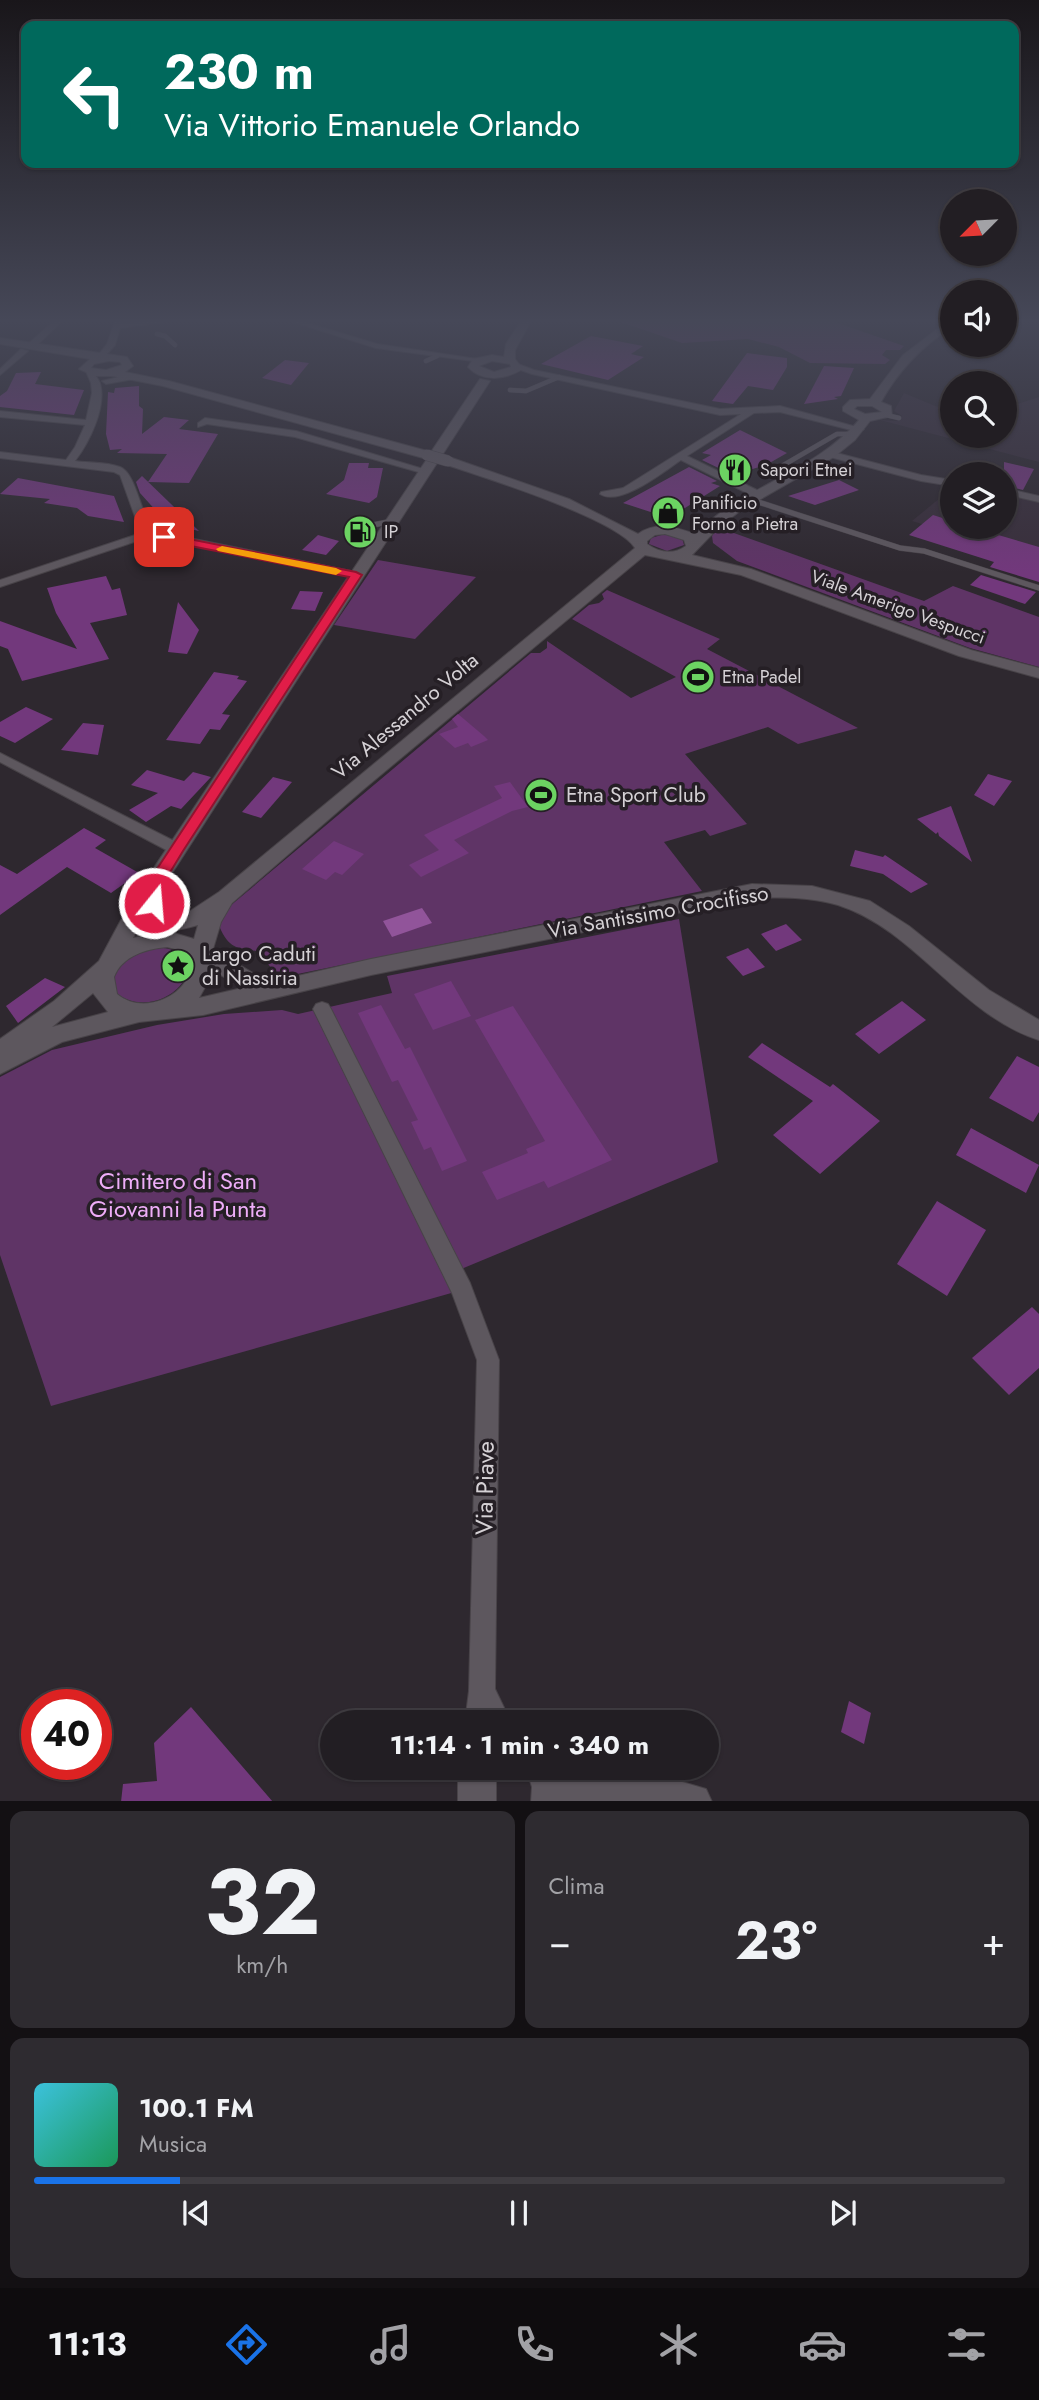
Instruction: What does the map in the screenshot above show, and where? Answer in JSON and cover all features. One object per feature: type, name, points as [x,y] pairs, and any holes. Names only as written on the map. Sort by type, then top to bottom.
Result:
[{"type":"street","points":[[69,461],[78,454],[94,405]]},
{"type":"street","points":[[237,405],[426,463]]},
{"type":"street","points":[[147,1012],[122,1010],[110,1002],[103,992],[103,979],[121,936],[356,575],[370,542],[393,521],[426,463],[464,405]]},
{"type":"street","points":[[688,405],[720,412],[770,409],[794,411],[860,427]]},
{"type":"street","points":[[850,405],[847,406],[860,427]]},
{"type":"street","points":[[617,573],[638,555],[647,533],[723,514],[830,454],[860,427],[886,415],[887,408],[879,405]]},
{"type":"street","points":[[605,494],[626,491],[752,411]]},
{"type":"street","points":[[0,414],[90,423]]},
{"type":"street","points":[[201,425],[205,421],[296,434],[426,463],[448,461],[531,489],[587,512],[625,531],[641,545],[670,556],[746,572]]},
{"type":"street","points":[[830,454],[940,481]]},
{"type":"street","points":[[0,455],[117,468],[124,474],[143,525],[151,533]]},
{"type":"street","points":[[681,457],[753,497]]},
{"type":"street","points":[[1017,494],[1039,499]]},
{"type":"street","points":[[587,512],[685,534],[694,544],[746,572]]},
{"type":"street","points":[[617,573],[645,559],[688,552],[723,514]]},
{"type":"street","points":[[0,584],[151,533],[356,575]]},
{"type":"street","name":"Viale Amerigo Vespucci","points":[[746,572],[965,653],[1039,673]]},
{"type":"street","name":"Via Alessandro Volta","points":[[226,897],[369,775],[617,573]]},
{"type":"street","points":[[0,757],[177,849]]},
{"type":"street","points":[[155,884],[154,903],[172,927],[201,952],[251,983],[282,987]]},
{"type":"street","name":"Via Santissimo Crocifisso","points":[[147,1012],[203,1006],[371,967],[752,891],[792,890],[824,894],[871,911],[913,940],[986,1000],[1039,1031]]},
{"type":"street","points":[[0,1052],[62,1007],[112,962],[142,942],[226,897]]},
{"type":"street","points":[[0,1064],[55,1035],[147,1012],[187,998],[204,976],[205,965],[201,952],[210,922],[226,897]]},
{"type":"street","name":"Via Piave","points":[[322,1009],[462,1290],[488,1360],[480,1710]]},
{"type":"street","points":[[482,1691],[491,1710]]},
{"type":"street","points":[[549,1780],[550,1801]]},
{"type":"street","points":[[606,1780],[693,1801]]},
{"type":"street","points":[[583,1801],[616,1783]]},
{"type":"lane","points":[[886,415],[899,418]]},
{"type":"lane","points":[[790,476],[775,470],[836,434],[860,427]]},
{"type":"lane","points":[[753,497],[900,548],[924,551],[1039,587]]},
{"type":"lane","points":[[373,525],[370,542],[354,534],[358,528],[373,525],[393,521]]},
{"type":"shaded area","points":[[897,405],[933,405],[940,408],[940,436],[880,420],[896,421],[902,416],[894,411]]},
{"type":"shaded area","points":[[1017,405],[1039,405],[1039,462],[986,448],[1017,448]]},
{"type":"shaded area","points":[[1017,497],[1039,502],[1039,560],[971,539],[1017,539]]},
{"type":"shaded area","points":[[940,498],[940,530],[912,521]]},
{"type":"shaded area","points":[[422,908],[432,923],[392,937],[383,921]]},
{"type":"green space","points":[[717,527],[924,601],[953,586],[1039,617],[1039,667],[970,648],[737,561],[713,543],[712,536]]},
{"type":"green space","points":[[665,534],[682,538],[684,545],[667,551],[649,544],[651,538]]},
{"type":"green space","points":[[378,560],[476,577],[415,639],[334,625]]},
{"type":"green space","name":"Etna Sport Club","points":[[607,590],[720,639],[707,649],[858,728],[798,744],[768,727],[685,754],[747,824],[710,836],[705,830],[664,842],[702,891],[278,978],[259,951],[238,948],[229,942],[218,923],[230,906],[531,653],[540,653],[547,648],[547,641],[631,698],[676,677],[572,619],[589,605],[604,599],[602,594]]},
{"type":"green space","name":"Cimitero di San Giovanni la Punta","points":[[679,919],[718,1162],[454,1272],[462,1290],[51,1406],[0,1255],[0,1077],[52,1050],[157,1025],[224,1014],[282,1010],[298,1014],[392,993],[387,976]]},
{"type":"green space","points":[[153,947],[175,951],[186,960],[187,972],[181,985],[152,1002],[133,1001],[114,992],[113,969],[123,958]]},
{"type":"building","points":[[0,405],[78,405],[74,415]]},
{"type":"building","points":[[107,405],[139,405],[143,409],[142,434],[164,417],[189,420],[179,429],[218,434],[189,483],[148,482],[167,454],[117,453],[122,449],[110,450],[106,434]]},
{"type":"building","points":[[740,430],[787,453],[766,465],[733,475],[702,460],[711,455],[702,453]]},
{"type":"building","points":[[349,463],[369,463],[368,468],[383,468],[377,497],[369,503],[326,494],[344,480]]},
{"type":"building","points":[[1017,465],[1034,469],[1023,490],[1017,488]]},
{"type":"building","points":[[689,467],[717,481],[711,483],[720,486],[669,518],[623,503]]},
{"type":"building","points":[[142,476],[199,531],[168,524],[140,493],[136,482]]},
{"type":"building","points":[[18,478],[114,496],[124,522],[88,516],[77,508],[44,503],[50,499],[0,494]]},
{"type":"building","points":[[839,480],[859,490],[815,505],[788,496]]},
{"type":"building","points":[[933,515],[940,517],[940,539],[1012,539],[1039,547],[1039,582],[990,567],[994,562],[909,535]]},
{"type":"building","points":[[318,535],[339,541],[326,555],[302,550]]},
{"type":"building","points":[[981,575],[1036,592],[1025,604],[970,585]]},
{"type":"building","points":[[106,576],[112,590],[120,588],[127,615],[90,623],[109,659],[22,681],[8,649],[0,646],[0,621],[77,649],[56,613],[47,588]]},
{"type":"building","points":[[300,591],[323,592],[315,611],[291,609]]},
{"type":"building","points":[[178,602],[199,630],[187,654],[168,652]]},
{"type":"building","points":[[214,672],[239,676],[237,679],[247,681],[222,714],[230,715],[220,730],[210,729],[200,744],[166,740]]},
{"type":"building","points":[[26,707],[53,719],[15,743],[0,736],[0,722]]},
{"type":"building","points":[[458,714],[488,740],[471,747],[468,743],[455,748],[439,734],[458,727],[452,719]]},
{"type":"building","points":[[83,723],[104,725],[98,755],[61,750]]},
{"type":"building","points":[[147,770],[184,781],[193,772],[211,777],[181,809],[171,806],[146,822],[129,810],[158,793],[131,785]]},
{"type":"building","points":[[988,774],[1012,781],[994,806],[974,795]]},
{"type":"building","points":[[273,777],[292,782],[261,818],[242,812]]},
{"type":"building","points":[[510,782],[528,807],[512,811],[454,840],[469,853],[421,877],[409,865],[439,850],[424,835],[502,798],[494,786]]},
{"type":"building","points":[[951,806],[972,862],[939,836],[938,832],[936,834],[917,819]]},
{"type":"building","points":[[84,828],[106,840],[95,848],[139,873],[111,893],[67,867],[0,915],[0,865],[17,874]]},
{"type":"building","points":[[334,841],[364,854],[342,875],[335,872],[326,880],[302,869]]},
{"type":"building","points":[[855,850],[883,857],[885,855],[928,884],[911,893],[883,874],[850,866]]},
{"type":"building","points":[[786,924],[802,940],[776,951],[761,934]]},
{"type":"building","points":[[748,948],[765,967],[743,976],[726,957]]},
{"type":"building","points":[[45,978],[65,987],[18,1023],[6,1006]]},
{"type":"building","points":[[451,981],[471,1016],[433,1030],[414,994]]},
{"type":"building","points":[[902,1001],[926,1020],[879,1054],[855,1034]]},
{"type":"building","points":[[381,1005],[405,1049],[410,1047],[467,1161],[442,1171],[431,1147],[424,1150],[411,1122],[418,1120],[398,1080],[392,1082],[358,1013]]},
{"type":"building","points":[[513,1006],[612,1160],[548,1188],[544,1181],[497,1200],[482,1172],[528,1153],[526,1149],[545,1141],[475,1020]]},
{"type":"building","points":[[762,1043],[830,1087],[833,1084],[880,1121],[820,1174],[773,1135],[813,1101],[748,1057]]},
{"type":"building","points":[[1017,1056],[1039,1067],[1039,1112],[1033,1122],[989,1098]]},
{"type":"building","points":[[971,1128],[1039,1165],[1026,1193],[956,1155]]},
{"type":"building","points":[[937,1201],[986,1230],[947,1296],[897,1264]]},
{"type":"building","points":[[1032,1307],[1039,1314],[1039,1368],[1009,1395],[972,1358]]},
{"type":"building","points":[[849,1701],[871,1713],[864,1744],[841,1732]]},
{"type":"building","points":[[191,1707],[272,1801],[121,1801],[123,1784],[157,1781],[154,1743]]},
{"type":"slow traffic","points":[[222,549],[336,571]]},
{"type":"place","name":"Sapori Etnei","points":[[735,470]]},
{"type":"place","name":"Panificio Forno a Pietra","points":[[668,513]]},
{"type":"place","name":"IP","points":[[360,532]]},
{"type":"place","name":"Etna Padel","points":[[698,677]]},
{"type":"place","name":"Etna Sport Club","points":[[541,795]]},
{"type":"place","name":"Largo Caduti di Nassiria","points":[[178,966]]},
{"type":"route","points":[[154,903],[155,884],[356,575],[164,537]]}]
